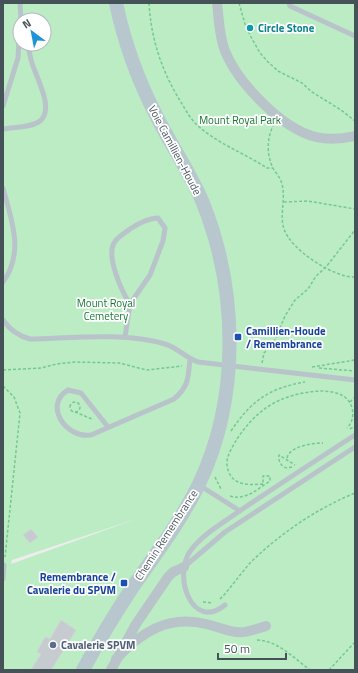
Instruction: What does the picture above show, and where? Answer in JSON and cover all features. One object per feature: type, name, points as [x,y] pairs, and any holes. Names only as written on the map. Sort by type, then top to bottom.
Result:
[{"type":"street","name":"Voie Camillien-Houde","points":[[116,3],[127,43],[154,113],[188,172],[203,204],[218,250],[228,298]]},
{"type":"street","name":"Voie Camillien-Houde","points":[[121,3],[135,54],[151,94],[199,184],[212,216],[229,276],[229,367]]},
{"type":"street","points":[[217,3],[221,36],[230,62],[250,89],[278,116],[295,128],[314,137],[332,139],[355,136]]},
{"type":"street","name":"Chemin Remembrance","points":[[83,670],[110,622],[179,519],[198,485],[211,456],[220,423],[229,367]]},
{"type":"street","points":[[111,670],[140,619],[168,577],[173,572],[184,567]]},
{"type":"street","points":[[116,659],[140,636],[167,625],[181,622],[200,623],[237,634],[246,633],[266,626]]},
{"type":"lane","points":[[289,3],[290,6],[355,36]]},
{"type":"lane","points":[[3,106],[18,58],[18,52]]},
{"type":"lane","points":[[3,129],[31,125],[39,122],[45,114],[45,100],[30,52]]},
{"type":"lane","points":[[3,188],[13,224],[16,245],[10,269],[3,282]]},
{"type":"lane","points":[[125,338],[130,304],[150,275],[163,241],[165,228],[158,218],[145,220],[132,228],[118,238],[111,250],[111,257],[130,304]]},
{"type":"lane","points":[[3,320],[21,337],[30,339],[125,338],[164,344],[174,348],[190,362],[355,380]]},
{"type":"lane","points":[[108,427],[85,397],[77,390],[72,389],[63,392],[57,404],[56,410],[62,422],[75,432],[86,436],[108,427],[174,399],[183,392],[187,384],[190,362]]},
{"type":"lane","points":[[225,605],[214,612],[203,610],[194,604],[186,592],[184,584],[184,567],[187,556],[195,545],[240,511],[355,435]]},
{"type":"lane","points":[[184,567],[225,532],[355,447]]},
{"type":"lane","points":[[198,485],[240,511]]},
{"type":"lane","points":[[3,579],[4,565]]},
{"type":"path","points":[[149,3],[151,31],[162,67],[187,113],[196,123],[216,138],[266,168],[273,168]]},
{"type":"path","points":[[239,3],[245,24],[251,37],[260,53],[268,62],[278,71],[302,83],[312,92],[341,110],[355,121]]},
{"type":"path","points":[[278,116],[272,128],[268,143],[268,155],[273,168],[281,181],[284,230],[300,251],[326,268],[338,273],[355,276]]},
{"type":"path","points":[[283,202],[308,201],[355,209]]},
{"type":"path","points":[[262,363],[264,353],[273,344],[288,311],[295,300],[308,289],[320,271],[326,268],[355,230]]},
{"type":"path","points":[[355,360],[312,367],[355,371]]},
{"type":"path","points":[[3,370],[41,368],[74,362],[119,363],[147,370],[190,362]]},
{"type":"path","points":[[229,433],[246,409],[255,401],[279,389],[307,382]]},
{"type":"path","points":[[3,386],[14,397],[20,413],[4,565]]},
{"type":"path","points":[[264,485],[248,485],[238,482],[230,475],[227,467],[228,458],[232,448],[255,416],[277,401],[308,392],[337,393],[346,397],[350,402],[353,415],[347,428]]},
{"type":"path","points":[[350,402],[355,397]]},
{"type":"path","points":[[76,412],[80,407],[78,403],[74,402],[70,404],[69,408],[72,412],[76,412],[95,420],[103,419]]},
{"type":"path","points":[[350,429],[355,426]]},
{"type":"path","points":[[288,460],[289,455],[300,447],[323,443]]},
{"type":"path","points":[[322,447],[328,443]]},
{"type":"path","points":[[281,455],[288,460],[295,465],[285,468],[280,464],[279,456],[281,455]]},
{"type":"path","points":[[214,476],[220,489],[234,497],[244,497],[264,485],[270,480],[270,476],[264,476],[264,485]]},
{"type":"path","points":[[198,600],[208,603],[216,602],[251,562],[282,536],[314,514],[355,493]]},
{"type":"path","points":[[253,640],[269,641],[310,670]]},
{"type":"path","points":[[329,670],[355,642]]},
{"type":"green space","name":"Mount Royal Park","points":[[3,3],[355,3],[355,670],[3,670]],"holes":[[[139,518],[11,564],[12,560]]]},
{"type":"building","points":[[31,529],[38,537],[30,543],[23,535]]},
{"type":"building","name":"Cavalerie SPVM","points":[[61,620],[76,630],[51,670],[31,670],[41,654],[37,652],[45,637],[50,639]]},
{"type":"place","name":"Circle Stone","points":[[250,28]]},
{"type":"place","name":"Camillien-Houde / Remembrance","points":[[238,337]]},
{"type":"place","name":"Remembrance / Cavalerie du SPVM","points":[[124,583]]},
{"type":"place","name":"Cavalerie SPVM","points":[[53,645]]},
{"type":"park label","name":"Mount Royal Cemetery","points":[[106,309]]}]
